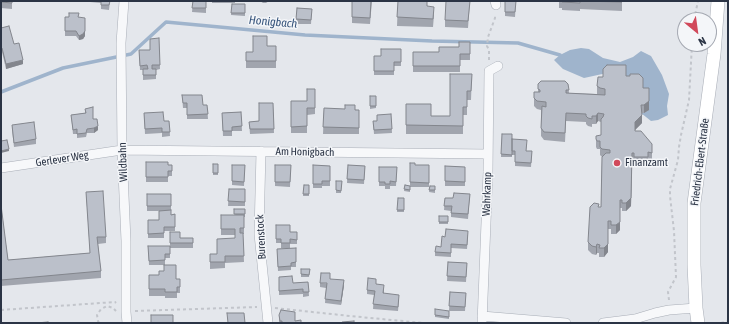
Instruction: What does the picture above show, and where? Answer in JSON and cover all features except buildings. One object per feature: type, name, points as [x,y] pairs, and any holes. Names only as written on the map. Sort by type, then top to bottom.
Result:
[{"type":"street","name":"Wildbahn","points":[[124,1],[121,43],[122,150],[126,241],[122,312],[127,323]]},
{"type":"street","points":[[708,1],[711,12]]},
{"type":"street","name":"Friedrich-Ebert-Straße","points":[[717,12],[718,1]]},
{"type":"street","name":"Friedrich-Ebert-Straße","points":[[698,323],[694,265],[694,203],[714,52]]},
{"type":"street","points":[[489,71],[498,66]]},
{"type":"street","name":"Wahrkamp","points":[[489,71],[488,154],[482,320],[566,323]]},
{"type":"street","name":"Am Honigbach","points":[[122,150],[488,154]]},
{"type":"street","name":"Gerlever Weg","points":[[1,168],[122,150]]},
{"type":"street","name":"Burenstock","points":[[261,151],[259,234],[268,323]]},
{"type":"street","points":[[603,323],[635,319],[655,312],[696,308]]},
{"type":"path","points":[[696,12],[698,1]]},
{"type":"path","points":[[489,71],[489,50],[487,46],[488,38],[495,18],[495,3]]},
{"type":"path","points":[[669,310],[668,292],[676,277],[670,189],[678,160],[680,141],[689,100],[692,52]]},
{"type":"path","points":[[1,310],[115,302],[122,312]]},
{"type":"path","points":[[100,323],[98,321],[97,314],[101,309],[107,306],[122,312],[266,307],[423,323]]},
{"type":"path","points":[[721,323],[728,321]]},
{"type":"water","points":[[581,48],[589,49],[603,58],[620,62],[633,57],[641,51],[651,56],[662,75],[669,94],[667,106],[668,115],[658,120],[651,121],[641,113],[607,73],[584,78],[563,69],[554,60],[570,50]]},
{"type":"waterway","name":"Honigbach","points":[[1,92],[63,68],[131,54],[166,22],[305,35],[432,41],[518,43],[560,55]]},
{"type":"place","name":"Finanzamt","points":[[617,163]]}]
